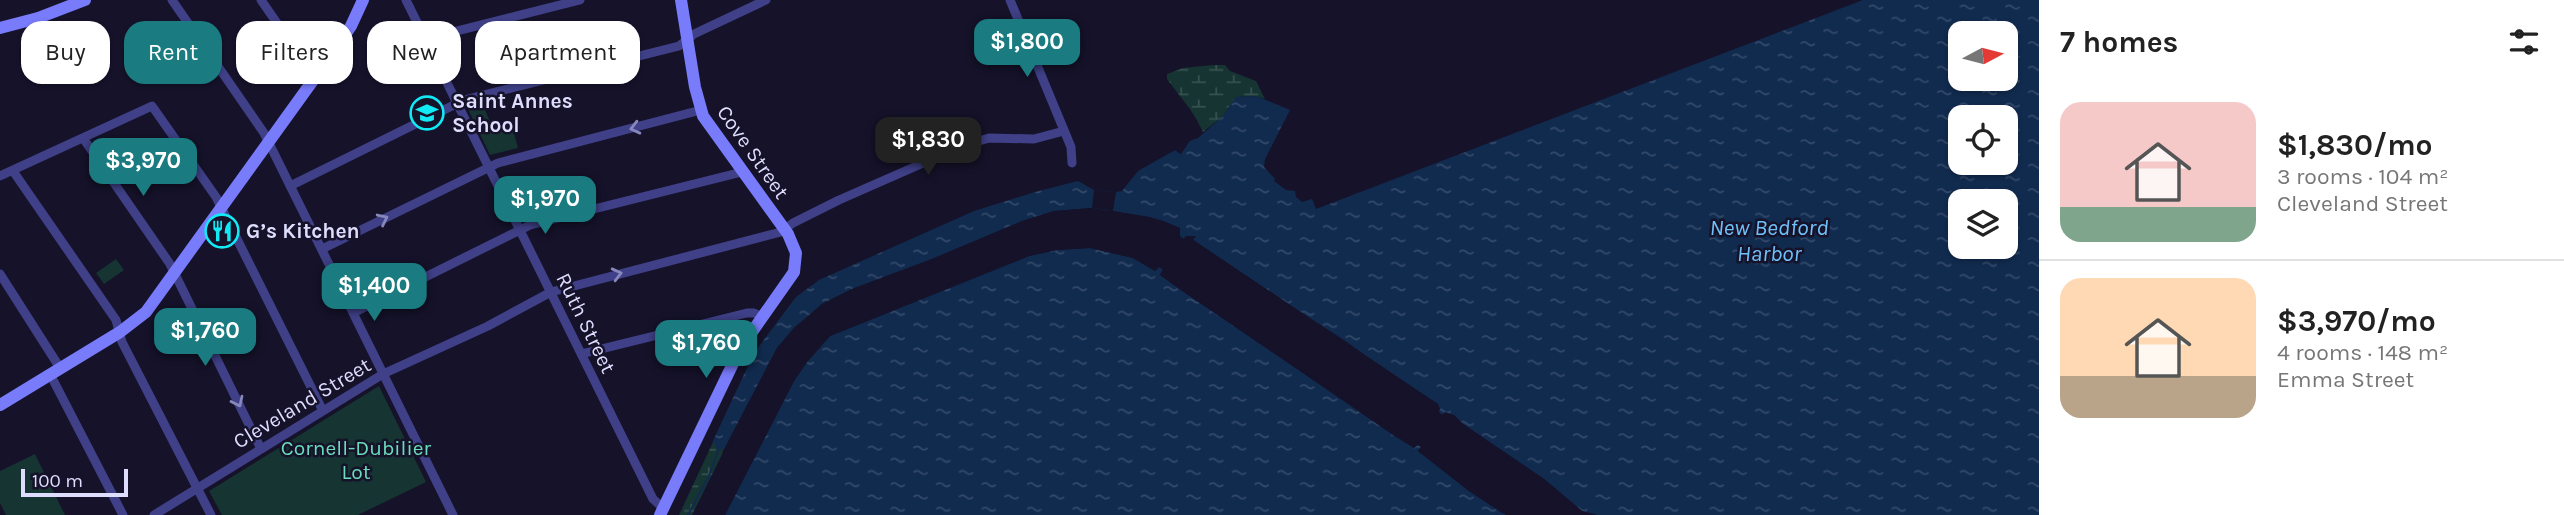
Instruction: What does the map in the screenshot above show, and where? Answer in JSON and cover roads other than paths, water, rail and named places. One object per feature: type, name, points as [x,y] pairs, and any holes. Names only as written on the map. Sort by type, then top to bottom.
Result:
[{"type":"main road","points":[[0,28],[38,18],[85,0]]},
{"type":"main road","name":"Cove Street","points":[[681,0],[701,110],[712,131],[786,230],[797,257],[791,278],[762,317]]},
{"type":"main road","points":[[347,21],[357,4]]},
{"type":"main road","points":[[0,405],[142,316],[175,275],[311,84]]},
{"type":"main road","points":[[662,512],[740,349],[762,317]]},
{"type":"street","points":[[172,0],[269,144],[453,515]]},
{"type":"street","points":[[261,0],[276,21]]},
{"type":"street","name":"Ruth Street","points":[[406,0],[416,21]]},
{"type":"street","points":[[461,30],[580,0]]},
{"type":"street","points":[[290,186],[457,104],[475,97],[679,46],[694,34],[766,0]]},
{"type":"street","points":[[1010,0],[1071,147],[1072,163]]},
{"type":"street","name":"Ruth Street","points":[[447,84],[653,499],[662,512]]},
{"type":"street","points":[[0,176],[152,106],[216,197],[323,411]]},
{"type":"street","points":[[322,249],[489,167],[701,110]]},
{"type":"street","name":"Cleveland Street","points":[[154,515],[383,374],[488,326],[551,292],[786,230],[793,223],[816,211],[962,146],[989,138],[1034,139],[1064,131]]},
{"type":"street","points":[[83,138],[175,275],[261,449]]},
{"type":"street","points":[[13,171],[117,320],[122,342],[211,515]]},
{"type":"street","points":[[353,313],[534,224],[742,172]]},
{"type":"street","points":[[0,274],[55,371],[123,515]]},
{"type":"street","points":[[581,354],[747,313],[762,317]]},
{"type":"water","name":"New Bedford Harbor","points":[[1863,0],[2039,0],[2039,515],[1597,515],[1582,511],[1544,479],[1463,424],[1454,415],[1438,412],[1438,404],[1192,239],[1196,236],[1184,239],[1179,236],[1180,228],[1150,217],[1092,208],[1054,211],[1022,221],[852,289],[822,304],[794,328],[777,348],[725,448],[718,451],[713,441],[754,353],[796,297],[819,280],[974,211],[1035,192],[1078,181],[1094,190],[1115,192],[1124,181],[1171,146],[1181,154],[1190,141],[1198,138],[1222,117],[1236,97],[1256,96],[1290,110],[1265,159],[1264,167],[1274,181],[1286,190],[1295,191],[1296,197],[1302,202],[1312,199],[1316,209]]},
{"type":"water","points":[[1090,248],[1133,258],[1155,271],[1159,267],[1163,269],[1160,275],[1182,291],[1414,448],[1417,444],[1421,447],[1418,451],[1469,491],[1506,515],[725,515],[794,381],[830,336],[1029,256],[1057,250]]},
{"type":"waterway","points":[[688,515],[709,476],[718,451]]},
{"type":"place","name":"Saint Annes School","points":[[427,113]]},
{"type":"place","name":"G’s Kitchen","points":[[222,231]]},
{"type":"park label","name":"Cornell-Dubilier Lot","points":[[356,460]]}]
